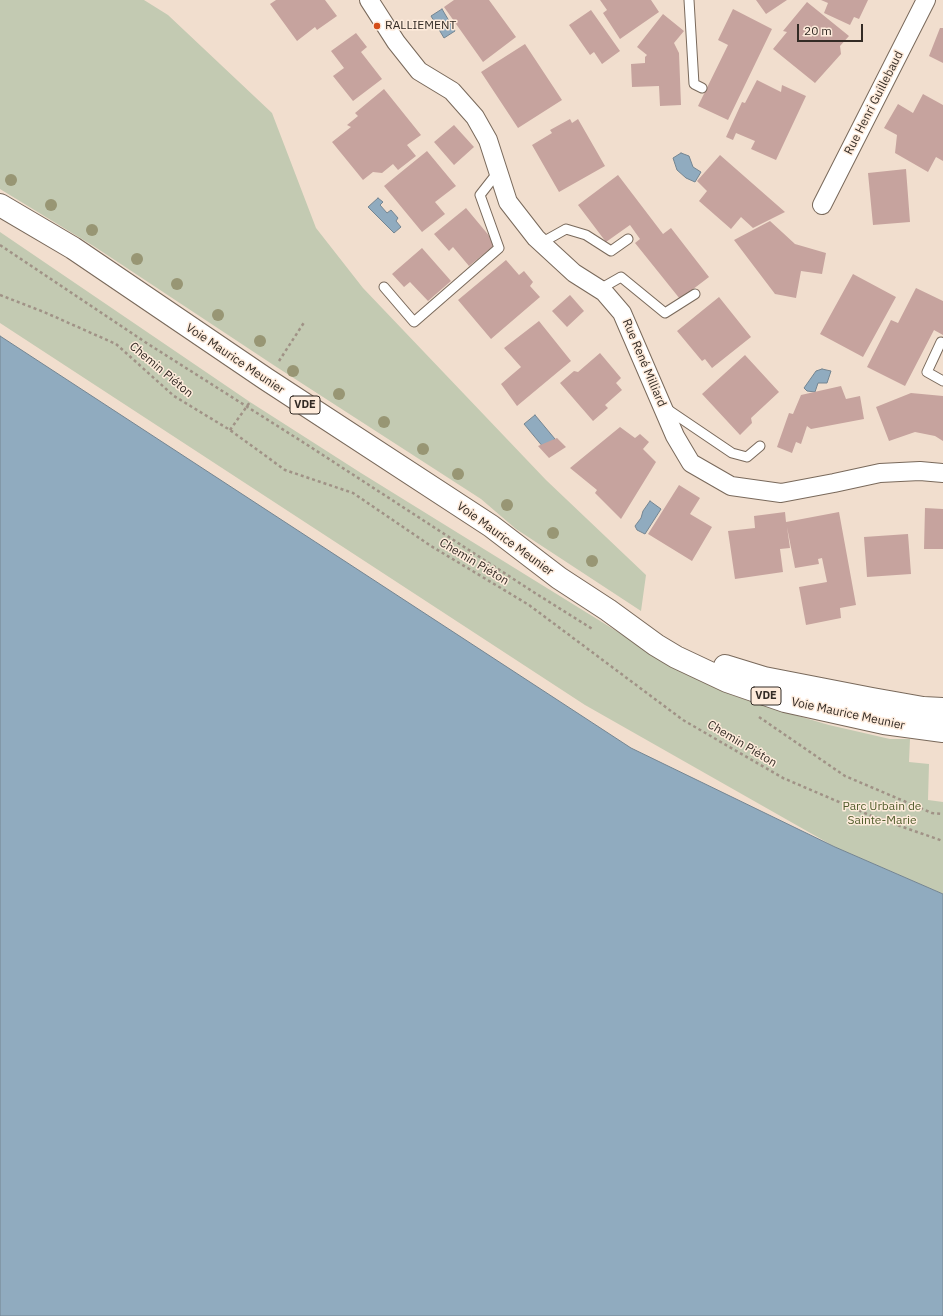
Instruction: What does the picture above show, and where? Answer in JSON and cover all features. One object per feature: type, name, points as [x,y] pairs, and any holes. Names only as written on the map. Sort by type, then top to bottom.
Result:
[{"type":"main road","name":"Voie Maurice Meunier","points":[[0,205],[73,248],[266,380],[491,526],[559,578],[669,653],[727,682],[763,695],[785,701],[896,718],[943,731]]},
{"type":"main road","name":"Voie Maurice Meunier","points":[[608,610],[690,652],[731,669],[764,678],[872,699],[923,708],[943,709]]},
{"type":"street","name":"Rue René Milliard","points":[[369,0],[396,42],[419,71],[452,91],[475,117],[488,140],[508,202],[536,238],[574,273],[604,292],[622,313],[675,436],[691,463],[731,486],[781,493],[880,473],[920,471],[943,473]]},
{"type":"street","name":"Rue Henri Guillebaud","points":[[822,205],[926,0]]},
{"type":"lane","points":[[689,0],[694,84],[702,88]]},
{"type":"lane","points":[[384,288],[414,322],[499,248],[480,195],[498,172]]},
{"type":"lane","points":[[541,243],[566,229],[586,235],[611,251],[628,239]]},
{"type":"lane","points":[[600,289],[621,277],[665,312],[694,294]]},
{"type":"lane","points":[[941,342],[926,372],[943,381]]},
{"type":"lane","points":[[663,406],[732,453],[747,457],[760,446]]},
{"type":"lane","points":[[896,718],[943,717]]},
{"type":"path","points":[[0,245],[145,342],[534,593],[601,634]]},
{"type":"path","name":"Chemin Piéton","points":[[0,295],[44,312],[116,344],[174,396],[230,430],[285,470],[353,493],[431,546],[529,605],[683,720],[783,778],[874,817],[943,841]]},
{"type":"path","points":[[275,366],[305,322]]},
{"type":"path","points":[[230,430],[250,402]]},
{"type":"path","points":[[757,715],[845,776],[932,813],[943,814]]},
{"type":"green space","points":[[0,0],[144,0],[168,15],[272,113],[316,228],[363,288],[546,480],[646,575],[641,611],[516,529],[481,499],[275,366],[95,247],[0,189]]},
{"type":"green space","name":"Parc Urbain de Sainte-Marie","points":[[0,232],[250,402],[361,473],[673,666],[732,695],[778,710],[829,725],[890,739],[910,739],[909,762],[929,764],[928,800],[943,802],[943,894],[835,847],[585,705],[0,323]]},
{"type":"water","points":[[442,9],[455,31],[444,38],[431,16]]},
{"type":"water","points":[[681,153],[689,156],[693,167],[701,172],[695,182],[686,178],[677,170],[673,158]]},
{"type":"water","points":[[378,198],[383,202],[380,205],[387,213],[391,210],[398,218],[396,221],[401,227],[394,233],[368,207]]},
{"type":"water","points":[[0,336],[631,748],[835,847],[943,894],[943,1316],[0,1316]]},
{"type":"water","points":[[822,369],[831,371],[827,383],[818,383],[815,392],[807,391],[804,388],[816,371]]},
{"type":"water","points":[[535,415],[555,439],[544,448],[524,424]]},
{"type":"water","points":[[650,501],[661,509],[645,534],[637,530],[635,526]]},
{"type":"building","points":[[276,0],[325,0],[337,16],[317,30],[315,27],[297,41],[270,4]]},
{"type":"building","points":[[454,0],[489,0],[516,37],[483,62],[444,7]]},
{"type":"building","points":[[600,0],[651,0],[659,12],[620,39],[603,13],[607,10]]},
{"type":"building","points":[[756,0],[787,0],[766,14]]},
{"type":"building","points":[[821,0],[868,0],[859,19],[854,17],[850,25],[824,13],[828,3]]},
{"type":"building","points":[[807,2],[849,36],[840,46],[841,54],[815,83],[773,49],[787,32],[783,31]]},
{"type":"building","points":[[733,9],[772,29],[728,120],[698,106],[728,45],[718,40]]},
{"type":"building","points":[[591,10],[620,51],[602,64],[594,52],[590,55],[569,25]]},
{"type":"building","points":[[663,14],[684,31],[674,43],[679,53],[681,105],[660,106],[659,86],[632,87],[631,64],[645,63],[645,57],[647,55],[637,47]]},
{"type":"building","points":[[940,28],[943,28],[943,63],[929,56]]},
{"type":"building","points":[[356,33],[367,47],[361,52],[382,79],[353,101],[333,76],[344,68],[331,51]]},
{"type":"building","points":[[525,44],[562,100],[518,128],[481,72]]},
{"type":"building","points":[[757,80],[781,92],[782,85],[806,96],[776,160],[751,149],[755,141],[736,133],[733,140],[726,137],[742,102],[745,103]]},
{"type":"building","points":[[384,89],[421,135],[407,145],[416,156],[398,170],[393,164],[382,173],[373,172],[363,180],[332,142],[351,127],[347,125],[358,116],[355,113]]},
{"type":"building","points":[[923,94],[943,105],[943,161],[936,157],[928,172],[895,153],[897,135],[884,128],[898,104],[913,113]]},
{"type":"building","points":[[570,119],[572,123],[578,119],[605,166],[559,192],[532,145],[552,133],[550,130]]},
{"type":"building","points":[[454,125],[474,147],[454,165],[434,142]]},
{"type":"building","points":[[427,151],[456,186],[435,202],[445,214],[422,232],[384,186]]},
{"type":"building","points":[[720,155],[785,212],[753,228],[741,217],[731,229],[699,201],[707,191],[697,181]]},
{"type":"building","points":[[906,169],[910,222],[873,225],[868,173]]},
{"type":"building","points":[[618,175],[663,234],[671,228],[709,277],[680,299],[635,243],[640,239],[630,225],[606,242],[578,205]]},
{"type":"building","points":[[466,208],[496,244],[469,266],[453,247],[449,251],[434,234]]},
{"type":"building","points":[[770,221],[795,244],[826,253],[822,274],[801,271],[796,298],[775,294],[734,240]]},
{"type":"building","points":[[422,248],[451,281],[428,301],[410,282],[404,287],[392,274]]},
{"type":"building","points":[[506,260],[519,275],[524,271],[533,282],[530,286],[540,297],[491,339],[458,300]]},
{"type":"building","points":[[853,274],[896,297],[863,357],[820,334]]},
{"type":"building","points":[[916,288],[943,301],[943,335],[934,330],[905,386],[867,367],[891,320],[898,323]]},
{"type":"building","points":[[570,295],[584,311],[567,327],[552,311]]},
{"type":"building","points":[[719,297],[751,337],[712,368],[705,359],[702,361],[677,331]]},
{"type":"building","points":[[539,321],[571,361],[517,406],[501,384],[521,367],[504,348]]},
{"type":"building","points":[[600,353],[621,378],[616,383],[622,390],[605,405],[608,408],[593,421],[560,383],[574,371],[578,372]]},
{"type":"building","points":[[745,355],[779,392],[751,418],[752,423],[740,435],[702,394]]},
{"type":"building","points":[[841,386],[846,399],[860,396],[864,419],[811,429],[807,426],[801,444],[796,442],[792,453],[777,447],[789,413],[793,414],[801,395]]},
{"type":"building","points":[[911,393],[943,396],[943,441],[935,436],[915,432],[889,441],[876,407]]},
{"type":"building","points":[[620,427],[635,438],[640,434],[649,442],[643,449],[656,462],[621,519],[595,493],[597,490],[570,468]]},
{"type":"building","points":[[557,438],[566,447],[549,458],[538,446]]},
{"type":"building","points":[[679,485],[700,498],[690,514],[712,527],[692,561],[648,534]]},
{"type":"building","points":[[925,508],[943,509],[943,549],[924,549]]},
{"type":"building","points":[[785,512],[786,522],[839,512],[856,605],[840,608],[841,618],[806,625],[799,587],[827,582],[822,558],[818,559],[819,564],[795,568],[787,527],[790,548],[780,549],[783,572],[735,579],[728,531],[755,528],[754,516]]},
{"type":"building","points":[[908,534],[911,574],[867,577],[864,537]]},
{"type":"place","name":"RALLIEMENT","points":[[377,26]]}]
